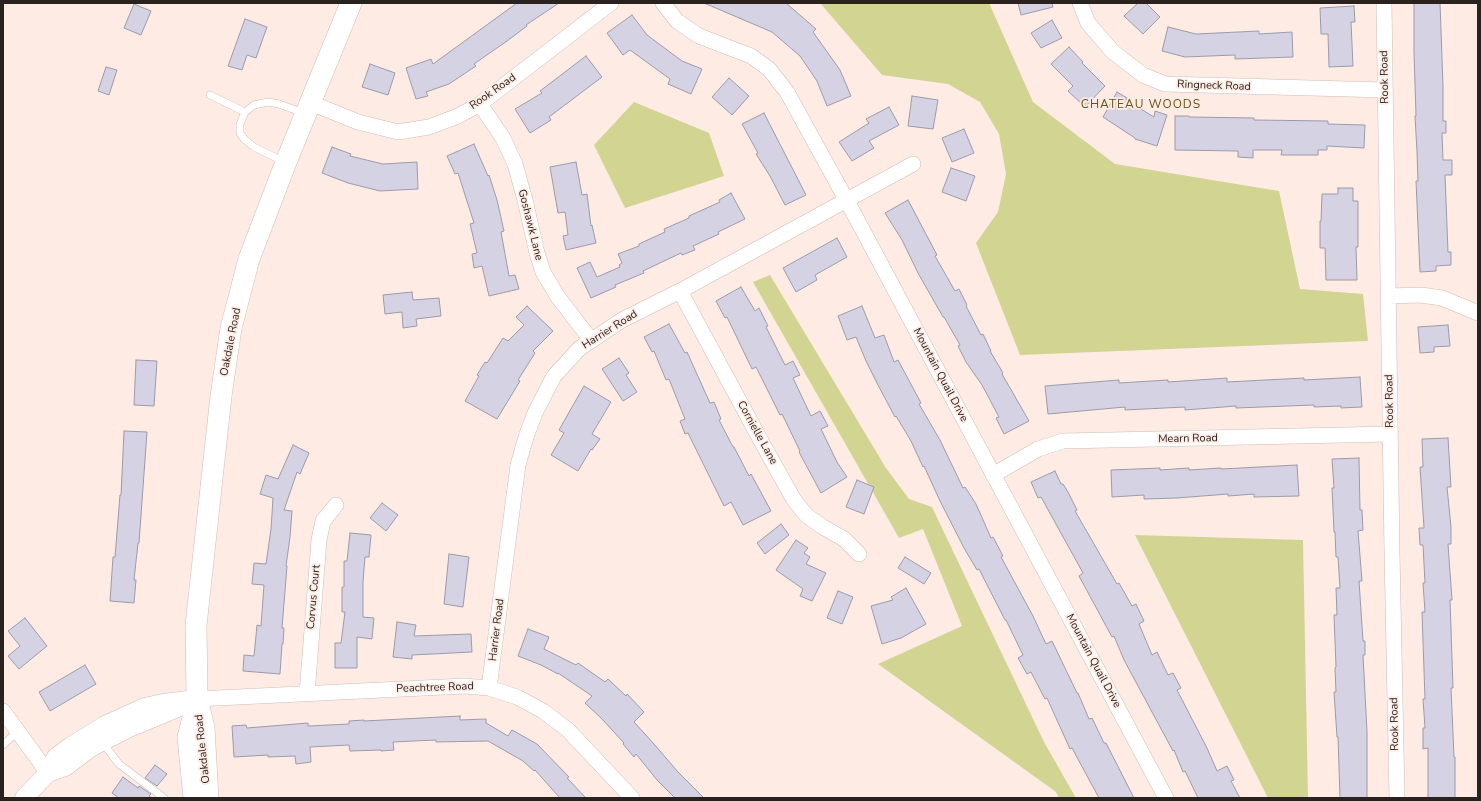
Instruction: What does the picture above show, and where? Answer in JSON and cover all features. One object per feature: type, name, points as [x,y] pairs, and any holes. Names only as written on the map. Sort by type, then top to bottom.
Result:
[{"type":"main road","name":"Oakdale Road","points":[[208,798],[204,728],[197,699],[196,625],[221,396],[231,328],[249,259],[286,162],[351,3]]},
{"type":"main road","name":"Oakdale Road","points":[[194,798],[188,736],[197,699]]},
{"type":"street","name":"Rook Road","points":[[308,108],[398,132],[429,127],[458,116],[480,104],[611,3]]},
{"type":"street","name":"Mountain Quail Drive","points":[[663,3],[677,21],[699,36],[751,56],[769,69],[787,92],[847,200],[1166,798]]},
{"type":"street","name":"Ringneck Road","points":[[1080,3],[1088,23],[1113,52],[1143,75],[1165,84],[1385,90]]},
{"type":"street","name":"Rook Road","points":[[1384,3],[1397,798]]},
{"type":"street","name":"Goshawk Lane","points":[[480,104],[503,138],[515,164],[525,200],[536,253],[543,272],[558,296],[591,340]]},
{"type":"street","name":"Harrier Road","points":[[489,688],[518,465],[535,413],[554,376],[580,348],[622,320],[680,291],[913,164]]},
{"type":"street","name":"Cornielle Lane","points":[[680,291],[794,500],[807,516],[844,539],[859,554]]},
{"type":"street","points":[[1388,296],[1421,296],[1442,298],[1478,313]]},
{"type":"street","name":"Mearn Road","points":[[993,475],[1038,449],[1063,441],[1390,434]]},
{"type":"street","name":"Corvus Court","points":[[307,694],[319,540],[323,521],[336,505]]},
{"type":"street","name":"Peachtree Road","points":[[24,798],[48,773],[56,757],[90,733],[120,717],[145,707],[163,703],[197,699],[464,686],[489,688],[517,697],[543,711],[568,730],[632,798]]},
{"type":"street","name":"Peachtree Road","points":[[48,773],[65,767],[92,747],[127,729],[197,699]]},
{"type":"street","points":[[3,711],[48,773]]},
{"type":"lane","points":[[210,95],[245,112]]},
{"type":"lane","points":[[286,162],[254,147],[244,139],[240,133],[240,124],[245,112],[254,105],[268,102],[308,108]]},
{"type":"lane","points":[[3,746],[18,731]]},
{"type":"lane","points":[[102,742],[119,764],[164,798]]},
{"type":"green space","points":[[820,3],[989,3],[1033,102],[1115,164],[1279,191],[1300,289],[1363,294],[1368,341],[1020,355],[976,243],[998,212],[1006,174],[999,134],[980,102],[948,84],[882,75]]},
{"type":"green space","points":[[634,102],[709,133],[724,176],[625,208],[594,145]]},
{"type":"green space","points":[[770,275],[886,468],[909,499],[932,507],[1044,742],[1076,798],[1059,798],[1056,792],[878,664],[962,626],[923,529],[899,538],[753,282]]},
{"type":"green space","points":[[1135,535],[1303,540],[1308,798],[1268,798]]},
{"type":"building","points":[[517,3],[559,3],[526,25],[527,26],[474,64],[476,66],[449,84],[426,92],[428,96],[416,99],[406,68],[431,59],[433,64]]},
{"type":"building","points":[[704,3],[786,3],[816,29],[813,32],[840,70],[851,96],[827,106],[817,81],[800,56],[772,32]]},
{"type":"building","points":[[1018,3],[1052,3],[1053,7],[1021,15]]},
{"type":"building","points":[[1138,3],[1146,3],[1160,17],[1143,34],[1124,16]]},
{"type":"building","points":[[1414,3],[1440,3],[1443,121],[1446,121],[1446,133],[1442,133],[1443,160],[1452,160],[1452,175],[1445,175],[1448,252],[1451,252],[1451,265],[1436,266],[1436,271],[1420,272],[1416,181],[1418,181],[1415,116]]},
{"type":"building","points":[[134,4],[151,11],[141,35],[124,28]]},
{"type":"building","points":[[1354,6],[1355,22],[1351,22],[1353,66],[1329,67],[1328,34],[1321,34],[1320,8]]},
{"type":"building","points":[[632,15],[647,35],[682,61],[702,69],[691,94],[668,84],[670,79],[630,50],[623,55],[607,33]]},
{"type":"building","points":[[245,19],[267,27],[256,58],[247,55],[242,70],[228,66]]},
{"type":"building","points":[[1052,20],[1062,38],[1041,48],[1031,33]]},
{"type":"building","points":[[1168,27],[1196,34],[1259,31],[1259,34],[1292,32],[1293,57],[1235,59],[1235,55],[1185,57],[1162,51]]},
{"type":"building","points":[[1069,47],[1083,62],[1082,63],[1105,86],[1085,107],[1068,91],[1073,86],[1051,64]]},
{"type":"building","points":[[586,56],[602,77],[549,117],[551,120],[530,133],[515,109],[542,93],[540,91]]},
{"type":"building","points":[[370,64],[395,73],[388,95],[362,87]]},
{"type":"building","points":[[106,67],[117,70],[109,95],[98,91]]},
{"type":"building","points":[[729,78],[749,96],[732,115],[712,97]]},
{"type":"building","points":[[1117,92],[1127,98],[1126,100],[1154,117],[1155,111],[1167,115],[1157,146],[1135,139],[1103,117]]},
{"type":"building","points":[[912,96],[938,100],[933,129],[908,126]]},
{"type":"building","points":[[889,107],[899,125],[869,141],[874,148],[852,161],[839,142],[869,123],[866,119]]},
{"type":"building","points":[[764,113],[806,195],[785,205],[770,176],[756,154],[758,153],[742,124]]},
{"type":"building","points":[[1175,116],[1254,118],[1254,120],[1328,121],[1328,124],[1365,125],[1364,148],[1327,146],[1327,150],[1318,150],[1318,155],[1281,155],[1282,150],[1253,150],[1253,158],[1238,157],[1238,151],[1175,150]]},
{"type":"building","points":[[964,129],[974,153],[952,162],[942,138]]},
{"type":"building","points":[[474,144],[488,176],[489,175],[497,200],[504,231],[501,232],[509,276],[515,275],[519,289],[489,296],[482,266],[474,268],[472,254],[477,253],[470,224],[474,223],[458,173],[455,174],[447,156]]},
{"type":"building","points":[[332,147],[351,154],[350,156],[383,164],[417,162],[418,189],[380,191],[348,183],[322,173]]},
{"type":"building","points":[[576,162],[582,195],[587,194],[591,226],[592,225],[596,243],[566,250],[563,236],[568,235],[565,212],[558,213],[550,167]]},
{"type":"building","points":[[951,168],[975,176],[966,201],[942,192]]},
{"type":"building","points":[[1338,188],[1353,188],[1353,201],[1358,201],[1358,247],[1356,247],[1357,280],[1326,280],[1325,248],[1320,248],[1322,194],[1338,194]]},
{"type":"building","points":[[731,193],[745,219],[718,232],[719,234],[693,246],[695,250],[682,255],[681,253],[643,271],[644,273],[615,285],[616,287],[591,298],[577,268],[590,262],[597,277],[620,267],[619,265],[622,263],[618,254],[639,246],[639,244],[665,232],[664,229],[720,202],[719,200]]},
{"type":"building","points":[[908,200],[937,255],[935,256],[955,291],[959,289],[981,335],[983,334],[990,351],[1003,373],[1002,374],[1029,421],[1004,434],[996,418],[999,417],[982,385],[966,362],[958,346],[960,345],[918,273],[902,240],[885,213]]},
{"type":"building","points":[[837,238],[847,257],[815,275],[817,280],[796,292],[783,268]]},
{"type":"building","points":[[741,287],[755,311],[759,308],[768,326],[766,327],[785,365],[793,361],[800,375],[793,378],[811,416],[820,411],[828,426],[821,429],[837,462],[847,477],[821,493],[799,452],[800,451],[782,414],[780,415],[756,367],[752,369],[727,317],[725,318],[716,301]]},
{"type":"building","points":[[412,292],[413,300],[439,298],[441,316],[416,319],[417,326],[403,328],[402,312],[385,314],[383,295]]},
{"type":"building","points":[[527,306],[553,331],[533,351],[535,353],[518,380],[520,381],[497,419],[465,401],[479,376],[477,375],[485,362],[487,363],[503,338],[508,341],[524,325],[516,317]]},
{"type":"building","points":[[862,306],[875,338],[884,335],[894,362],[898,360],[921,403],[919,404],[940,440],[963,488],[965,487],[976,504],[991,538],[993,537],[1003,556],[1001,557],[1033,616],[1046,644],[1052,641],[1078,693],[1089,719],[1092,718],[1134,798],[1099,798],[1072,748],[1070,749],[1047,698],[1045,699],[1031,672],[1027,674],[1018,658],[1023,655],[1006,620],[979,569],[977,570],[964,548],[911,441],[896,416],[895,417],[879,387],[856,337],[847,340],[838,316]]},
{"type":"building","points":[[669,324],[685,353],[687,352],[710,403],[714,402],[721,419],[719,420],[733,447],[749,476],[751,474],[771,511],[743,525],[731,502],[724,506],[688,433],[685,434],[680,421],[685,419],[669,379],[666,380],[654,351],[652,352],[644,337]]},
{"type":"building","points":[[1448,325],[1450,346],[1434,347],[1434,352],[1420,353],[1418,327]]},
{"type":"building","points":[[619,358],[629,373],[626,375],[637,392],[623,401],[602,369]]},
{"type":"building","points":[[136,360],[157,361],[154,406],[134,405]]},
{"type":"building","points":[[1360,377],[1362,407],[1341,408],[1341,406],[1314,407],[1314,405],[1236,408],[1236,406],[1185,410],[1185,407],[1125,410],[1125,407],[1048,414],[1045,386],[1119,380],[1119,383],[1168,380],[1168,382],[1227,378],[1227,382]]},
{"type":"building","points":[[584,386],[611,402],[592,434],[600,439],[592,450],[591,449],[578,471],[551,455],[564,433],[559,430]]},
{"type":"building","points":[[124,431],[147,432],[139,543],[134,580],[136,580],[134,603],[110,601],[113,557],[115,557],[121,495]]},
{"type":"building","points":[[1448,438],[1451,487],[1447,487],[1451,544],[1448,544],[1452,600],[1450,600],[1453,688],[1451,688],[1455,757],[1455,798],[1428,798],[1428,748],[1423,749],[1423,728],[1425,728],[1423,699],[1425,699],[1422,612],[1425,612],[1423,583],[1425,583],[1423,545],[1420,545],[1419,528],[1424,528],[1420,467],[1423,467],[1422,439]]},
{"type":"building","points":[[293,445],[309,453],[300,474],[297,472],[284,510],[292,511],[286,566],[282,628],[284,628],[280,674],[243,671],[244,655],[254,656],[257,625],[261,626],[264,585],[252,584],[254,563],[266,564],[271,529],[273,498],[260,494],[266,475],[278,479]]},
{"type":"building","points":[[1359,458],[1360,510],[1362,510],[1363,530],[1358,531],[1362,581],[1359,581],[1363,641],[1365,641],[1365,655],[1363,655],[1367,732],[1367,798],[1340,798],[1338,737],[1334,692],[1336,692],[1336,667],[1334,615],[1337,615],[1336,588],[1340,588],[1338,557],[1336,557],[1334,532],[1332,488],[1334,488],[1332,459]]},
{"type":"building","points":[[1297,465],[1299,496],[1254,497],[1254,494],[1228,496],[1228,494],[1144,499],[1144,495],[1112,497],[1111,470],[1160,468],[1160,470],[1189,468],[1189,470]]},
{"type":"building","points":[[1055,471],[1077,510],[1075,511],[1117,584],[1119,583],[1132,606],[1136,604],[1144,621],[1139,624],[1152,655],[1157,652],[1168,675],[1173,673],[1181,688],[1177,690],[1207,748],[1217,771],[1227,766],[1234,780],[1231,781],[1240,798],[1198,798],[1185,771],[1183,772],[1174,750],[1173,751],[1124,660],[1114,636],[1112,637],[1079,576],[1083,573],[1041,497],[1038,498],[1031,482]]},
{"type":"building","points":[[857,480],[874,487],[864,514],[846,507]]},
{"type":"building","points":[[382,503],[398,515],[386,531],[370,518]]},
{"type":"building","points":[[781,524],[789,535],[765,554],[757,543]]},
{"type":"building","points":[[350,533],[371,535],[369,557],[365,557],[363,617],[374,618],[372,639],[357,637],[357,668],[335,668],[335,643],[341,643],[345,612],[342,612],[342,587],[344,587],[344,561],[347,561]]},
{"type":"building","points":[[796,540],[808,548],[804,553],[810,557],[806,564],[826,573],[812,601],[800,596],[803,589],[776,570]]},
{"type":"building","points":[[449,554],[469,557],[463,607],[444,604]]},
{"type":"building","points":[[905,557],[931,573],[924,584],[898,568]]},
{"type":"building","points":[[906,588],[926,624],[901,638],[882,644],[871,606],[893,600],[891,597]]},
{"type":"building","points":[[838,591],[853,597],[842,624],[827,618]]},
{"type":"building","points":[[25,618],[47,646],[19,669],[8,656],[20,646],[8,631]]},
{"type":"building","points":[[397,622],[416,625],[414,636],[471,634],[472,652],[412,655],[412,659],[393,657]]},
{"type":"building","points":[[528,629],[549,637],[544,649],[576,665],[578,663],[605,682],[608,679],[626,696],[627,694],[644,712],[634,722],[678,772],[704,798],[675,798],[657,780],[636,754],[634,757],[623,744],[624,743],[585,703],[592,696],[558,673],[518,656]]},
{"type":"building","points":[[85,665],[96,684],[50,711],[39,692]]},
{"type":"building","points":[[460,716],[460,720],[486,719],[486,723],[508,736],[512,730],[537,744],[569,777],[567,778],[586,798],[560,798],[535,770],[534,771],[523,761],[488,741],[436,742],[436,740],[393,742],[394,750],[381,751],[350,751],[349,745],[310,747],[311,762],[296,764],[295,756],[268,757],[268,755],[234,757],[232,726],[246,725],[247,728],[308,723],[308,726],[349,724],[349,721],[364,720]]},
{"type":"building","points":[[155,765],[167,774],[157,786],[145,778]]},
{"type":"building","points":[[123,777],[138,788],[139,786],[151,794],[149,796],[152,798],[119,798],[112,793]]},
{"type":"district","name":"CHATEAU WOODS","points":[[1141,105]]}]
